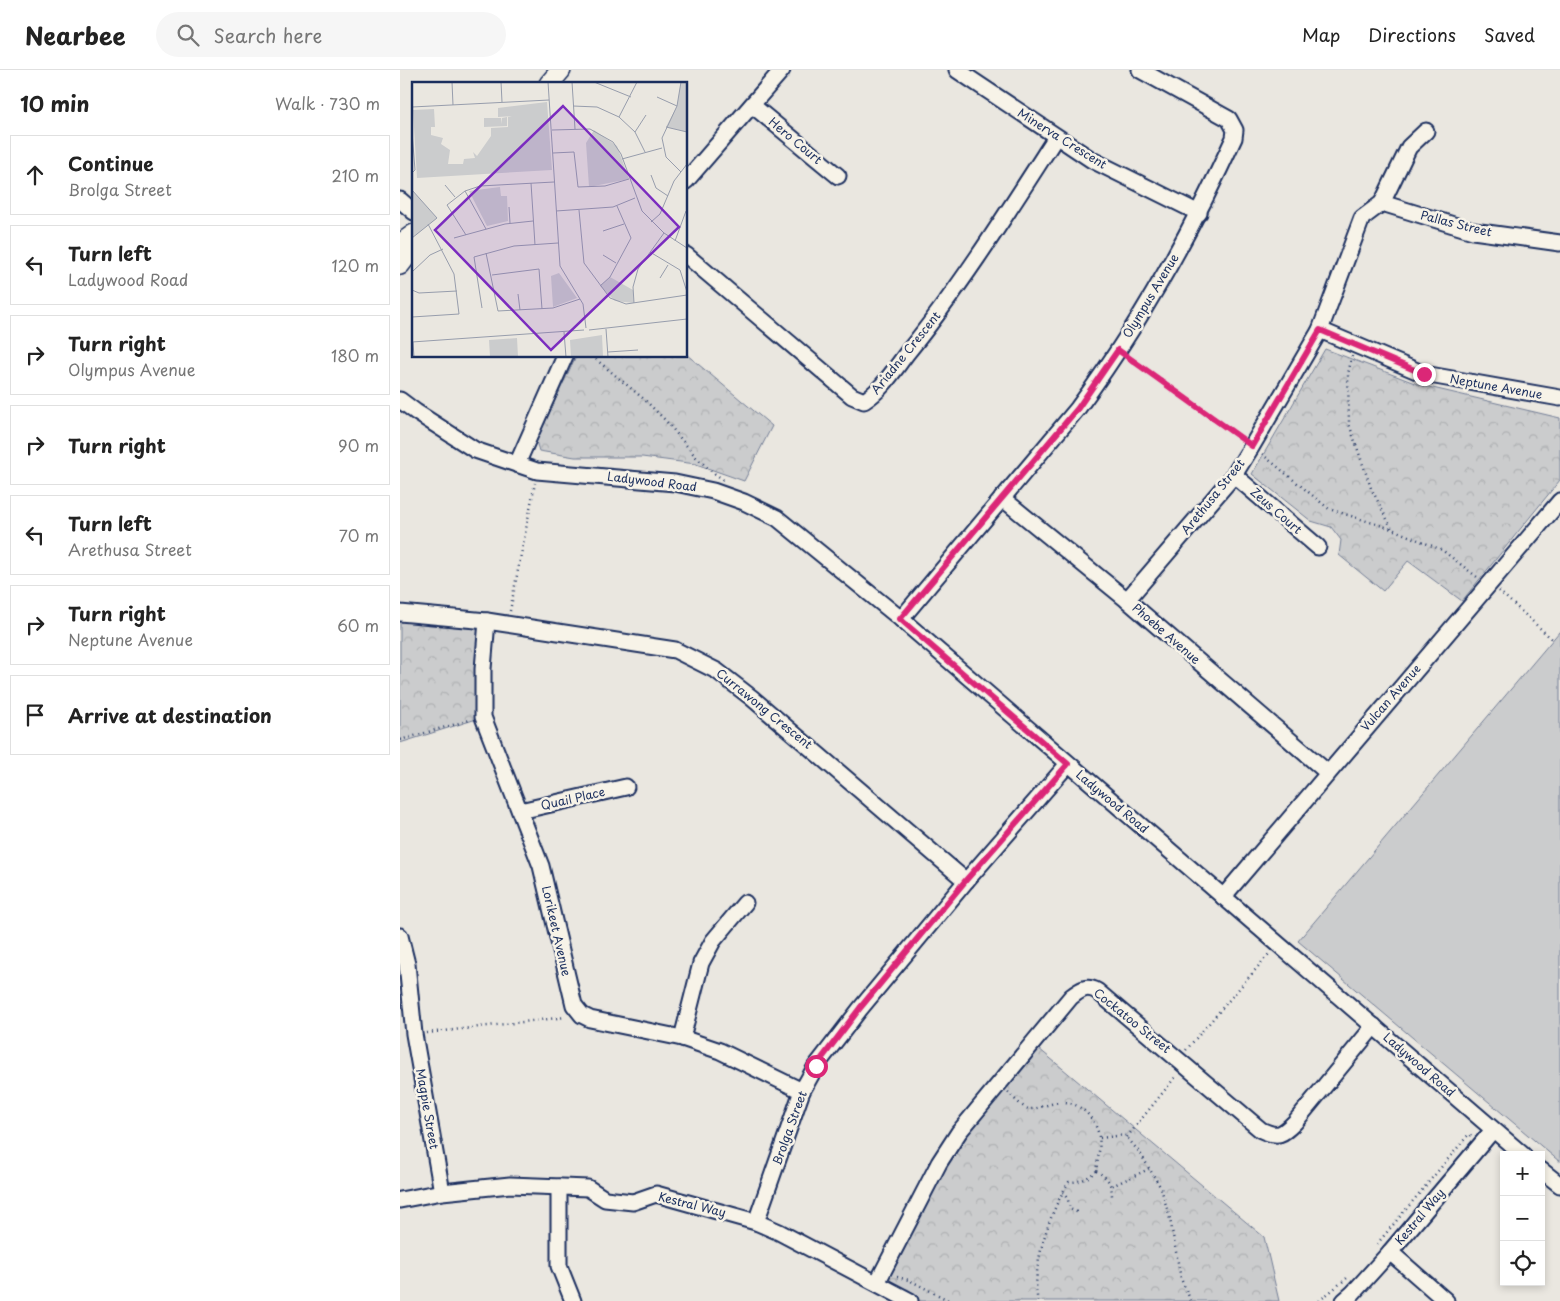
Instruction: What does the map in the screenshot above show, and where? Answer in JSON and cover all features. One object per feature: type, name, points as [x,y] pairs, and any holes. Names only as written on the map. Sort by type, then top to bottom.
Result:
[{"type":"main road","points":[[552,82],[561,70]]},
{"type":"main road","points":[[400,244],[412,235]]},
{"type":"main road","points":[[400,265],[412,250]]},
{"type":"street","points":[[688,180],[782,70]]},
{"type":"street","name":"Minerva Crescent","points":[[957,70],[1092,160],[1199,213]]},
{"type":"street","name":"Olympus Avenue","points":[[900,619],[1078,408],[1148,304],[1199,213],[1234,138],[1235,130],[1228,119],[1140,70]]},
{"type":"street","name":"Hero Court","points":[[752,105],[838,176]]},
{"type":"street","points":[[1382,203],[1409,147],[1426,131]]},
{"type":"street","name":"Ariadne Crescent","points":[[688,257],[852,396],[864,401],[874,395],[959,285],[1056,137]]},
{"type":"street","points":[[400,200],[412,210]]},
{"type":"street","name":"Pallas Street","points":[[1382,203],[1473,231],[1560,243]]},
{"type":"street","name":"Arethusa Street","points":[[1127,600],[1234,475],[1320,330],[1362,218],[1382,203]]},
{"type":"street","name":"Neptune Avenue","points":[[1320,330],[1424,374],[1560,398]]},
{"type":"street","points":[[516,464],[564,358]]},
{"type":"street","name":"Ladywood Road","points":[[400,400],[475,450],[537,471],[675,483],[713,491],[744,502],[777,518],[900,619],[1518,1151]]},
{"type":"street","name":"Zeus Court","points":[[1234,475],[1318,547]]},
{"type":"street","name":"Phoebe Avenue","points":[[1002,498],[1127,600],[1328,773]]},
{"type":"street","name":"Vulcan Avenue","points":[[1223,897],[1560,501]]},
{"type":"street","name":"Currawong Crescent","points":[[400,613],[488,620],[675,650],[717,671],[819,754],[966,880]]},
{"type":"street","name":"Lorikeet Avenue","points":[[488,620],[483,668],[483,717],[541,866],[574,1005],[582,1015]]},
{"type":"street","name":"Brolga Street","points":[[756,1222],[802,1091],[830,1046],[966,880],[1068,764]]},
{"type":"street","name":"Quail Place","points":[[520,812],[626,787]]},
{"type":"street","points":[[682,1038],[701,963],[713,941],[745,903]]},
{"type":"street","name":"Magpie Street","points":[[400,936],[407,964],[407,1035],[442,1192]]},
{"type":"street","name":"Cockatoo Street","points":[[881,1277],[939,1163],[959,1132],[1071,997],[1081,988],[1091,987],[1097,990],[1261,1130],[1270,1134],[1278,1135],[1286,1132],[1374,1026]]},
{"type":"street","points":[[582,1015],[590,1019],[682,1038],[720,1051],[802,1091]]},
{"type":"street","name":"Kestral Way","points":[[1344,1301],[1390,1252],[1493,1130]]},
{"type":"street","points":[[1545,1173],[1560,1185]]},
{"type":"street","name":"Kestral Way","points":[[400,1200],[442,1192],[510,1186],[588,1188],[605,1199],[633,1202],[656,1194],[756,1222],[881,1277],[910,1301]]},
{"type":"street","points":[[559,1187],[559,1266],[573,1301]]},
{"type":"street","points":[[1390,1252],[1446,1301]]},
{"type":"path","points":[[1354,345],[1348,374],[1349,424],[1371,488],[1392,529]]},
{"type":"path","points":[[1118,350],[1252,446],[1329,509],[1392,529],[1442,550],[1489,585],[1553,640]]},
{"type":"path","points":[[594,358],[645,400],[666,421],[696,457],[729,485]]},
{"type":"path","points":[[508,624],[537,471]]},
{"type":"path","points":[[400,740],[483,717]]},
{"type":"path","points":[[1127,1137],[1177,1076],[1178,1060],[1279,944]]},
{"type":"path","points":[[407,1035],[582,1015]]},
{"type":"path","points":[[998,1084],[1031,1110],[1049,1104],[1065,1102],[1082,1109],[1096,1126],[1100,1138],[1096,1171],[1088,1178],[1079,1182],[1069,1182],[1063,1192],[1041,1248],[1036,1284],[1038,1301]]},
{"type":"path","points":[[1375,1246],[1469,1134],[1481,1144]]},
{"type":"path","points":[[1100,1138],[1126,1135],[1161,1188],[1170,1219],[1181,1279],[1191,1301]]},
{"type":"path","points":[[1112,1186],[1150,1169]]},
{"type":"path","points":[[1096,1171],[1106,1177],[1112,1186],[1112,1198]]},
{"type":"path","points":[[1063,1192],[1068,1200],[1070,1209],[1079,1213]]},
{"type":"path","points":[[1319,1301],[1352,1274]]},
{"type":"path","points":[[881,1277],[909,1280],[950,1301]]},
{"type":"green space","points":[[1325,349],[1420,385],[1560,418],[1560,480],[1462,601],[1408,561],[1383,591],[1339,555],[1341,540],[1331,527],[1311,521],[1252,474]]},
{"type":"green space","points":[[688,356],[772,426],[744,481],[696,464],[642,457],[575,457],[539,451],[536,441],[575,358],[688,358]]},
{"type":"green space","points":[[400,613],[487,621],[483,717],[400,743]]},
{"type":"green space","points":[[1560,631],[1560,1162],[1298,941]]},
{"type":"green space","points":[[1032,1043],[1264,1237],[1279,1301],[910,1301],[877,1283],[939,1163]]},
{"type":"route","points":[[816,1066],[860,1008],[966,880],[1068,764],[900,619],[1078,408],[1118,350],[1252,446],[1320,330],[1424,374]]}]
